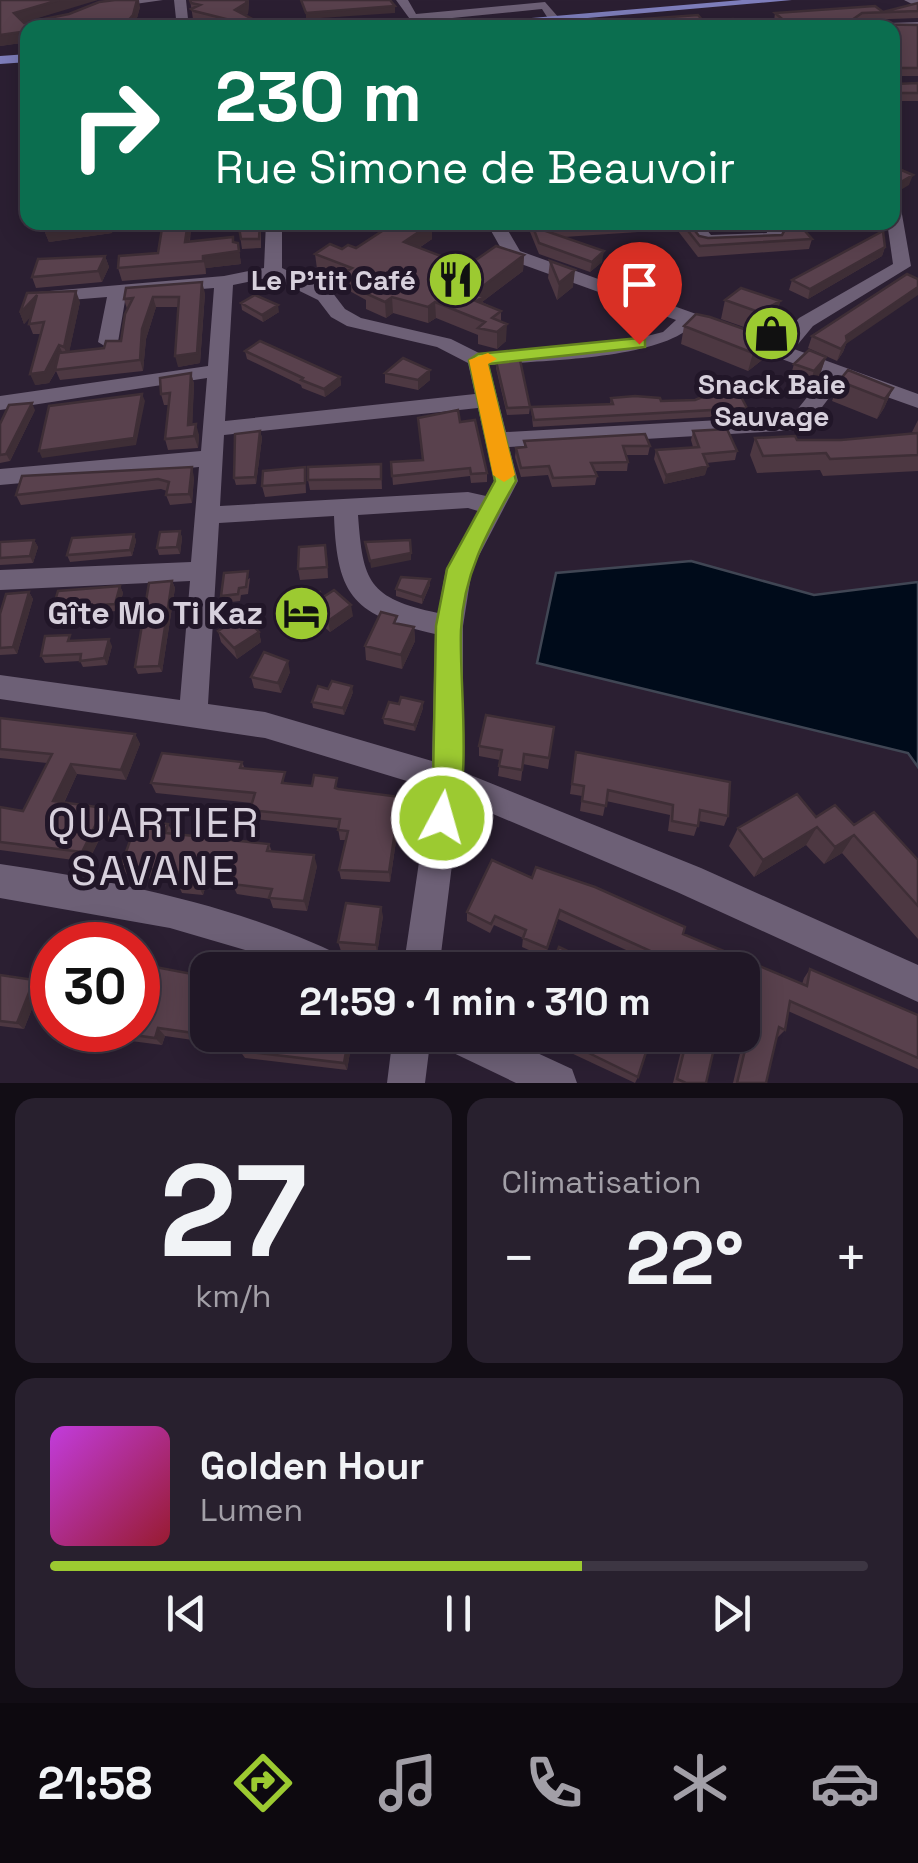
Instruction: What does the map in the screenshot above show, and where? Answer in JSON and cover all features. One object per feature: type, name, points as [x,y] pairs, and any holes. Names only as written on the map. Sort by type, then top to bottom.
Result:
[{"type":"main road","points":[[526,20],[786,0]]},
{"type":"street","points":[[99,6],[156,0]]},
{"type":"street","points":[[402,0],[412,18],[545,5],[552,18]]},
{"type":"street","points":[[910,0],[918,4]]},
{"type":"street","points":[[780,353],[806,322],[910,269],[900,214]]},
{"type":"street","points":[[274,230],[274,271]]},
{"type":"street","points":[[500,230],[512,255],[918,402]]},
{"type":"street","points":[[697,230],[706,240],[735,242],[772,238],[777,230]]},
{"type":"street","points":[[37,296],[224,282],[274,271],[325,296],[338,313],[354,322],[444,343],[478,360],[639,344],[670,336],[688,320]]},
{"type":"street","points":[[193,715],[224,282]]},
{"type":"street","points":[[108,342],[118,288]]},
{"type":"street","points":[[423,952],[447,780],[449,626],[459,569],[470,540],[506,481],[478,360]]},
{"type":"street","points":[[0,402],[220,370]]},
{"type":"street","points":[[495,440],[798,423],[836,374]]},
{"type":"street","points":[[216,428],[486,400]]},
{"type":"street","points":[[0,477],[212,458]]},
{"type":"street","points":[[210,515],[468,500],[493,506]]},
{"type":"street","points":[[346,508],[349,567],[362,594],[408,617],[449,626]]},
{"type":"street","points":[[0,580],[206,571]]},
{"type":"street","points":[[0,687],[266,725],[447,780],[688,880],[918,984]]},
{"type":"street","points":[[0,882],[172,910],[297,952]]},
{"type":"street","points":[[406,1083],[410,1052]]},
{"type":"street","points":[[492,1052],[558,1083]]},
{"type":"water","points":[[691,561],[814,595],[918,582],[918,767],[908,753],[537,663],[556,573]]},
{"type":"building","points":[[0,0],[59,0],[14,13],[21,20],[20,32],[0,35]]},
{"type":"building","points":[[115,0],[137,0],[129,20],[39,20]]},
{"type":"building","points":[[190,0],[247,0],[235,10],[254,20],[230,20],[194,11],[191,9],[200,5]]},
{"type":"building","points":[[301,0],[390,0],[395,6],[306,13]]},
{"type":"building","points":[[918,3],[918,11],[862,13],[852,20],[783,20],[775,13],[875,6],[883,12]]},
{"type":"building","points":[[698,15],[702,20],[629,20]]},
{"type":"building","points":[[900,25],[918,25],[918,68],[900,68]]},
{"type":"building","points":[[918,83],[918,93],[900,93],[900,84]]},
{"type":"building","points":[[900,169],[913,175],[900,182]]},
{"type":"building","points":[[162,230],[187,230],[185,242],[233,237],[239,251],[203,256],[203,261],[118,268],[119,256],[158,253]]},
{"type":"building","points":[[239,230],[260,230],[259,239],[241,239]]},
{"type":"building","points":[[384,230],[422,230],[404,242],[467,266],[496,246],[524,255],[474,293],[483,297],[476,301],[501,311],[492,318],[507,324],[497,332],[478,328],[485,322],[435,302],[428,307],[392,297],[385,302],[365,293],[372,288],[344,273],[352,268],[315,254],[330,244],[342,249],[348,245],[356,248]]},
{"type":"building","points":[[534,230],[604,251],[592,262],[539,243]]},
{"type":"building","points":[[687,230],[708,238],[782,235],[785,230],[804,230],[812,239],[700,246]]},
{"type":"building","points":[[883,231],[885,247],[810,289],[792,280]]},
{"type":"building","points":[[105,256],[98,271],[32,277],[38,259]]},
{"type":"building","points":[[550,261],[575,270],[559,283]]},
{"type":"building","points":[[907,274],[918,279],[918,287],[846,336],[841,349],[812,336]]},
{"type":"building","points":[[202,282],[197,353],[175,356],[179,297],[153,297],[142,329],[140,360],[55,370],[59,353],[104,348],[106,341],[121,341],[125,314],[133,298],[124,299],[126,288]]},
{"type":"building","points":[[741,288],[780,301],[773,305],[781,308],[773,317],[725,300]]},
{"type":"building","points":[[76,291],[64,347],[59,345],[45,372],[30,374],[44,322],[29,324],[37,295],[20,313],[27,293]]},
{"type":"building","points":[[255,295],[278,305],[262,315],[241,303]]},
{"type":"building","points":[[646,295],[664,302],[653,313],[635,306]]},
{"type":"building","points":[[696,314],[758,334],[755,337],[767,342],[753,353],[684,326]]},
{"type":"building","points":[[260,341],[340,377],[324,389],[301,380],[245,351]]},
{"type":"building","points":[[809,350],[826,357],[814,371],[794,364]]},
{"type":"building","points":[[403,358],[430,370],[418,380],[385,373]]},
{"type":"building","points":[[520,360],[530,407],[507,408],[496,361]]},
{"type":"building","points":[[848,370],[893,388],[885,399],[839,381]]},
{"type":"building","points":[[191,373],[188,425],[196,424],[194,436],[165,439],[170,393],[161,394],[160,378]]},
{"type":"building","points":[[738,391],[747,408],[534,420],[531,407],[613,404],[611,398],[635,396],[661,401],[695,400],[715,392]]},
{"type":"building","points":[[142,394],[134,438],[39,451],[49,406]]},
{"type":"building","points":[[32,403],[6,454],[0,455],[0,424],[9,405]]},
{"type":"building","points":[[458,410],[460,422],[475,420],[487,473],[471,474],[470,468],[392,476],[391,462],[423,460],[418,418]]},
{"type":"building","points":[[727,429],[737,451],[703,454],[708,466],[666,475],[656,450],[699,447],[693,431]]},
{"type":"building","points":[[260,431],[255,477],[234,478],[235,434]]},
{"type":"building","points":[[918,433],[918,455],[830,459],[826,453],[763,456],[755,438],[841,440]]},
{"type":"building","points":[[645,434],[650,446],[623,446],[628,462],[591,463],[597,476],[553,478],[549,466],[521,468],[516,448],[526,447],[524,441]]},
{"type":"building","points":[[381,464],[381,479],[308,480],[308,467]]},
{"type":"building","points":[[192,467],[189,494],[166,495],[169,482],[158,479],[16,495],[22,476]]},
{"type":"building","points":[[305,467],[305,483],[262,486],[263,471]]},
{"type":"building","points":[[180,531],[177,547],[157,548],[160,532]]},
{"type":"building","points":[[134,534],[130,550],[67,555],[72,538]]},
{"type":"building","points":[[34,540],[30,556],[0,558],[0,542]]},
{"type":"building","points":[[410,540],[411,553],[370,561],[365,542]]},
{"type":"building","points":[[325,545],[327,567],[298,569],[299,547]]},
{"type":"building","points":[[248,571],[246,587],[239,588],[238,594],[221,596],[224,573]]},
{"type":"building","points":[[401,577],[430,579],[422,597],[396,589]]},
{"type":"building","points":[[172,581],[159,666],[135,667],[149,583]]},
{"type":"building","points":[[120,586],[115,604],[53,608],[58,591]]},
{"type":"building","points":[[297,589],[301,598],[320,592],[321,596],[304,607],[306,612],[283,619],[279,604],[292,601]]},
{"type":"building","points":[[334,590],[351,605],[328,621],[311,605]]},
{"type":"building","points":[[29,592],[13,647],[0,648],[0,614],[6,594]]},
{"type":"building","points":[[381,612],[397,616],[394,623],[414,627],[401,655],[365,646]]},
{"type":"building","points":[[243,615],[259,632],[234,648],[218,631]]},
{"type":"building","points":[[70,635],[68,641],[109,639],[104,658],[80,661],[81,654],[41,656],[45,636]]},
{"type":"building","points":[[264,652],[288,661],[278,683],[251,677]]},
{"type":"building","points":[[332,681],[352,686],[343,708],[312,702],[318,686],[328,689]]},
{"type":"building","points":[[401,697],[423,702],[414,725],[383,718],[389,702],[399,704]]},
{"type":"building","points":[[486,715],[554,727],[549,758],[524,754],[522,770],[499,766],[502,750],[479,746]]},
{"type":"building","points":[[0,718],[135,734],[121,770],[71,764],[53,801],[104,808],[82,852],[0,842],[0,807],[23,811],[52,754],[0,749]]},
{"type":"building","points":[[576,752],[730,782],[728,816],[700,810],[698,826],[672,821],[673,805],[608,790],[606,806],[582,801],[584,786],[572,784]]},
{"type":"building","points":[[162,753],[242,762],[240,768],[285,772],[282,783],[312,786],[314,775],[337,778],[338,789],[400,797],[389,872],[339,870],[348,831],[338,830],[340,819],[250,810],[255,793],[151,783]]},
{"type":"building","points":[[797,794],[816,817],[835,805],[854,825],[874,812],[918,860],[918,906],[854,835],[835,847],[817,827],[763,860],[738,828]]},
{"type":"building","points":[[137,821],[168,824],[165,833],[269,844],[267,851],[314,855],[304,901],[269,898],[272,889],[232,884],[234,876],[201,875],[198,885],[177,883],[180,872],[121,866]]},
{"type":"building","points":[[492,860],[532,878],[536,867],[595,887],[685,927],[683,934],[726,952],[652,952],[560,910],[547,948],[523,938],[526,930],[495,916],[491,924],[467,912]]},
{"type":"building","points":[[346,903],[381,907],[376,945],[338,942]]},
{"type":"building","points":[[760,966],[807,986],[810,969],[918,1015],[918,1058],[790,1001],[785,1030],[779,1027],[766,1083],[737,1083],[745,1052],[760,1052]]},
{"type":"building","points":[[160,968],[190,974],[190,1032],[160,1028]]},
{"type":"building","points":[[0,975],[30,979],[30,990],[17,1023],[0,1021]]},
{"type":"building","points":[[249,1052],[346,1052],[344,1063]]},
{"type":"building","points":[[587,1052],[646,1052],[638,1077]]},
{"type":"building","points":[[684,1052],[713,1052],[706,1083],[677,1079]]},
{"type":"slow traffic","points":[[488,359],[478,360],[504,475]]},
{"type":"place","name":"Le P'tit Café","points":[[455,280]]},
{"type":"place","name":"Snack Baie Sauvage","points":[[772,333]]},
{"type":"place","name":"Gîte Mo Ti Kaz","points":[[302,613]]},
{"type":"district","name":"QUARTIER SAVANE","points":[[154,846]]},
{"type":"route","points":[[442,818],[447,780],[449,626],[459,569],[470,540],[506,481],[478,360],[639,344]]}]
